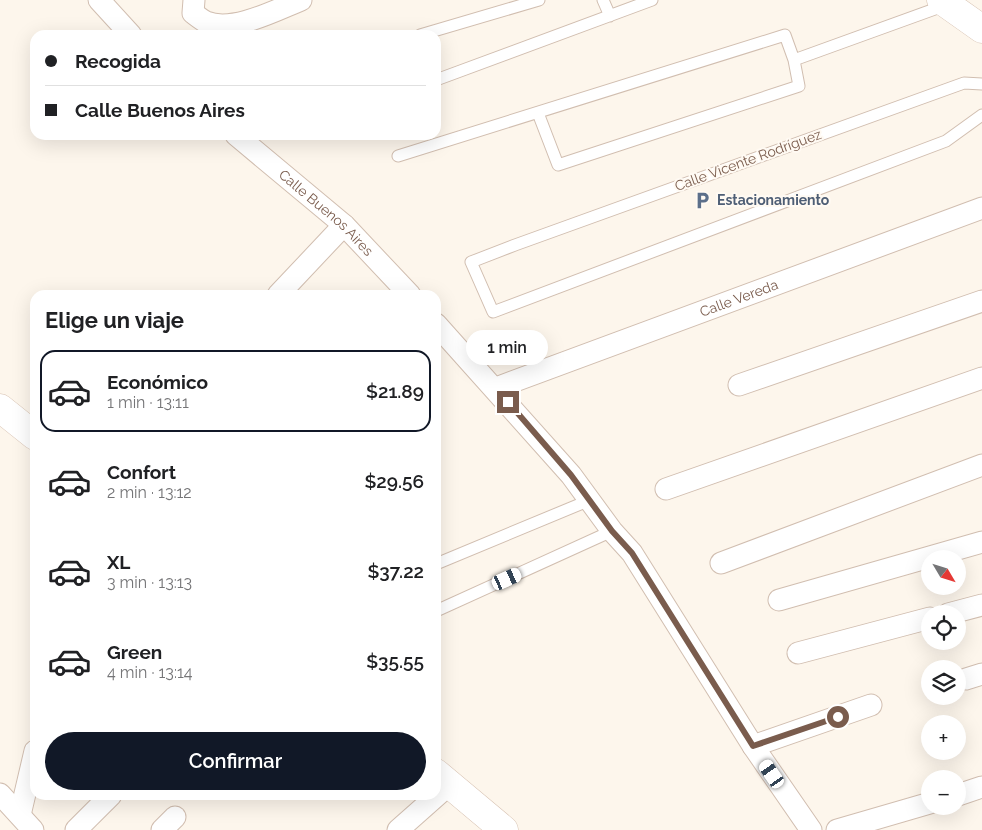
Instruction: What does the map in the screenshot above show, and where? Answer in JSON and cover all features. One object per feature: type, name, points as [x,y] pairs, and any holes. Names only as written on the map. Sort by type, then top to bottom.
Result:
[{"type":"street","points":[[98,0],[127,30]]},
{"type":"street","points":[[194,0],[193,13],[205,22],[225,25],[248,20],[301,0]]},
{"type":"street","points":[[944,2],[982,29]]},
{"type":"street","name":"Calle Buenos Aires","points":[[242,140],[344,224],[405,290]]},
{"type":"street","name":"Calle Vereda","points":[[496,388],[982,208]]},
{"type":"street","points":[[283,290],[344,224]]},
{"type":"street","points":[[739,385],[982,301]]},
{"type":"street","points":[[441,329],[496,388],[632,553],[753,746],[811,830]]},
{"type":"street","points":[[666,489],[982,378]]},
{"type":"street","points":[[0,408],[30,432]]},
{"type":"street","points":[[721,563],[982,465]]},
{"type":"street","points":[[779,600],[982,542]]},
{"type":"street","points":[[966,609],[982,605]]},
{"type":"street","points":[[798,653],[921,620]]},
{"type":"street","points":[[753,746],[871,705]]},
{"type":"street","points":[[443,778],[504,830]]},
{"type":"street","points":[[966,792],[982,787]]},
{"type":"street","points":[[0,794],[28,826]]},
{"type":"street","points":[[28,826],[30,800]]},
{"type":"street","points":[[76,830],[106,800]]},
{"type":"street","points":[[398,830],[424,800]]},
{"type":"street","points":[[837,830],[921,806]]},
{"type":"lane","points":[[437,30],[540,0]]},
{"type":"lane","points":[[603,0],[610,16]]},
{"type":"lane","points":[[441,78],[652,0]]},
{"type":"lane","points":[[794,60],[944,2]]},
{"type":"lane","points":[[398,156],[538,112],[785,35],[794,60],[799,86],[558,164],[538,112]]},
{"type":"lane","name":"Calle Vicente Rodríguez","points":[[982,84],[964,82],[515,244],[471,262],[493,312],[946,141],[982,115]]},
{"type":"lane","points":[[441,562],[590,500]]},
{"type":"lane","points":[[441,609],[612,531]]},
{"type":"place","name":"Estacionamiento","points":[[703,200]]},
{"type":"route","points":[[508,402],[571,475],[612,531],[632,553],[753,746],[838,717]]}]
